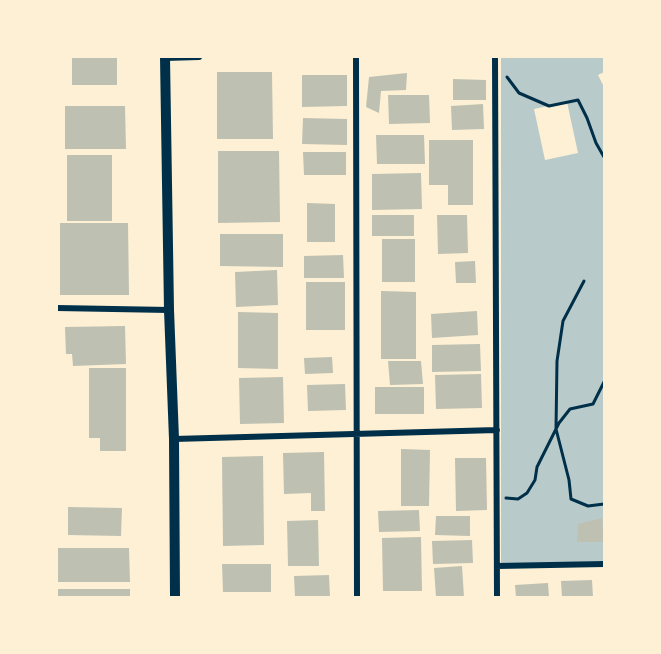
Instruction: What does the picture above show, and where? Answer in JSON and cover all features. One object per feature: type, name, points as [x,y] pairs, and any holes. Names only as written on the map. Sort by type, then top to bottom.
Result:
[{"type":"street","points":[[175,597],[174,439],[169,310],[165,58],[199,57]]},
{"type":"street","points":[[356,57],[357,597]]},
{"type":"street","points":[[495,57],[497,597]]},
{"type":"street","points":[[57,308],[169,310]]},
{"type":"street","points":[[174,439],[497,430]]},
{"type":"street","points":[[497,566],[604,564]]},
{"type":"path","points":[[504,74],[519,93],[549,106],[578,100],[604,157]]},
{"type":"path","points":[[584,281],[563,321],[557,361],[556,429],[570,480],[572,499],[588,506],[604,504]]},
{"type":"path","points":[[501,498],[518,499],[527,493],[535,480],[537,467],[556,429],[570,409],[593,404],[604,382]]},
{"type":"shaded area","points":[[501,57],[604,57],[604,72],[598,75],[604,87],[604,561],[501,566]],"holes":[[[567,102],[578,153],[545,160],[534,109]]]},
{"type":"building","points":[[72,57],[117,57],[117,85],[72,85]]},
{"type":"building","points":[[217,72],[272,72],[273,139],[217,139]]},
{"type":"building","points":[[407,73],[406,90],[381,91],[379,113],[366,107],[369,77]]},
{"type":"building","points":[[302,75],[347,75],[347,106],[302,107]]},
{"type":"building","points":[[453,79],[486,80],[486,100],[453,100]]},
{"type":"building","points":[[388,95],[429,95],[430,123],[389,124]]},
{"type":"building","points":[[483,104],[484,129],[452,130],[451,106]]},
{"type":"building","points":[[65,106],[125,106],[126,149],[65,149]]},
{"type":"building","points":[[303,118],[347,119],[347,145],[302,144]]},
{"type":"building","points":[[376,135],[424,135],[425,164],[377,164]]},
{"type":"building","points":[[429,140],[473,140],[473,205],[448,205],[448,185],[429,185]]},
{"type":"building","points":[[218,151],[279,151],[280,222],[218,223]]},
{"type":"building","points":[[303,152],[346,152],[346,175],[304,175]]},
{"type":"building","points":[[67,155],[112,155],[112,221],[67,221]]},
{"type":"building","points":[[421,173],[422,209],[372,210],[372,174]]},
{"type":"building","points":[[307,203],[335,204],[335,242],[307,242]]},
{"type":"building","points":[[372,215],[414,215],[414,236],[372,236]]},
{"type":"building","points":[[437,215],[467,215],[468,253],[438,254]]},
{"type":"building","points":[[60,223],[128,223],[129,295],[60,295]]},
{"type":"building","points":[[220,234],[283,234],[283,267],[220,266]]},
{"type":"building","points":[[382,239],[415,239],[415,282],[382,282]]},
{"type":"building","points":[[343,255],[344,278],[304,278],[304,256]]},
{"type":"building","points":[[475,261],[476,283],[456,283],[455,262]]},
{"type":"building","points":[[277,270],[278,305],[236,307],[235,272]]},
{"type":"building","points":[[306,282],[345,282],[345,330],[306,330]]},
{"type":"building","points":[[381,291],[416,292],[416,359],[381,359]]},
{"type":"building","points":[[477,311],[478,335],[432,338],[431,314]]},
{"type":"building","points":[[238,312],[278,313],[278,369],[238,368]]},
{"type":"building","points":[[125,326],[126,364],[73,366],[72,354],[66,354],[65,327]]},
{"type":"building","points":[[480,344],[481,371],[432,372],[432,345]]},
{"type":"building","points":[[332,357],[333,373],[305,374],[304,358]]},
{"type":"building","points":[[388,361],[421,361],[423,384],[390,385]]},
{"type":"building","points":[[89,368],[126,368],[126,451],[100,451],[100,438],[89,438]]},
{"type":"building","points":[[481,374],[482,408],[436,409],[435,375]]},
{"type":"building","points":[[283,377],[284,423],[240,424],[239,378]]},
{"type":"building","points":[[345,384],[346,410],[308,411],[307,385]]},
{"type":"building","points":[[375,387],[424,387],[424,414],[375,414]]},
{"type":"building","points":[[401,449],[430,450],[429,506],[401,506]]},
{"type":"building","points":[[324,452],[325,511],[311,511],[311,493],[284,494],[283,453]]},
{"type":"building","points":[[263,456],[264,545],[223,546],[222,457]]},
{"type":"building","points":[[455,458],[486,458],[487,510],[456,511]]},
{"type":"building","points":[[68,507],[122,508],[121,536],[68,535]]},
{"type":"building","points":[[419,510],[420,531],[379,532],[378,511]]},
{"type":"building","points":[[436,516],[470,516],[470,536],[435,535]]},
{"type":"building","points":[[602,518],[604,542],[577,542],[578,524]]},
{"type":"building","points":[[318,520],[319,566],[288,566],[287,521]]},
{"type":"building","points":[[421,537],[422,591],[383,591],[382,538]]},
{"type":"building","points":[[472,540],[473,563],[433,564],[432,541]]},
{"type":"building","points":[[57,548],[129,548],[130,582],[58,582]]},
{"type":"building","points":[[222,564],[271,564],[271,592],[223,592]]},
{"type":"building","points":[[462,566],[464,597],[436,597],[434,568]]},
{"type":"building","points":[[329,575],[330,597],[295,597],[294,576]]},
{"type":"building","points":[[592,580],[593,597],[562,597],[561,581]]},
{"type":"building","points":[[548,583],[549,597],[516,597],[515,585]]},
{"type":"building","points":[[57,589],[130,589],[130,597],[57,597]]}]
